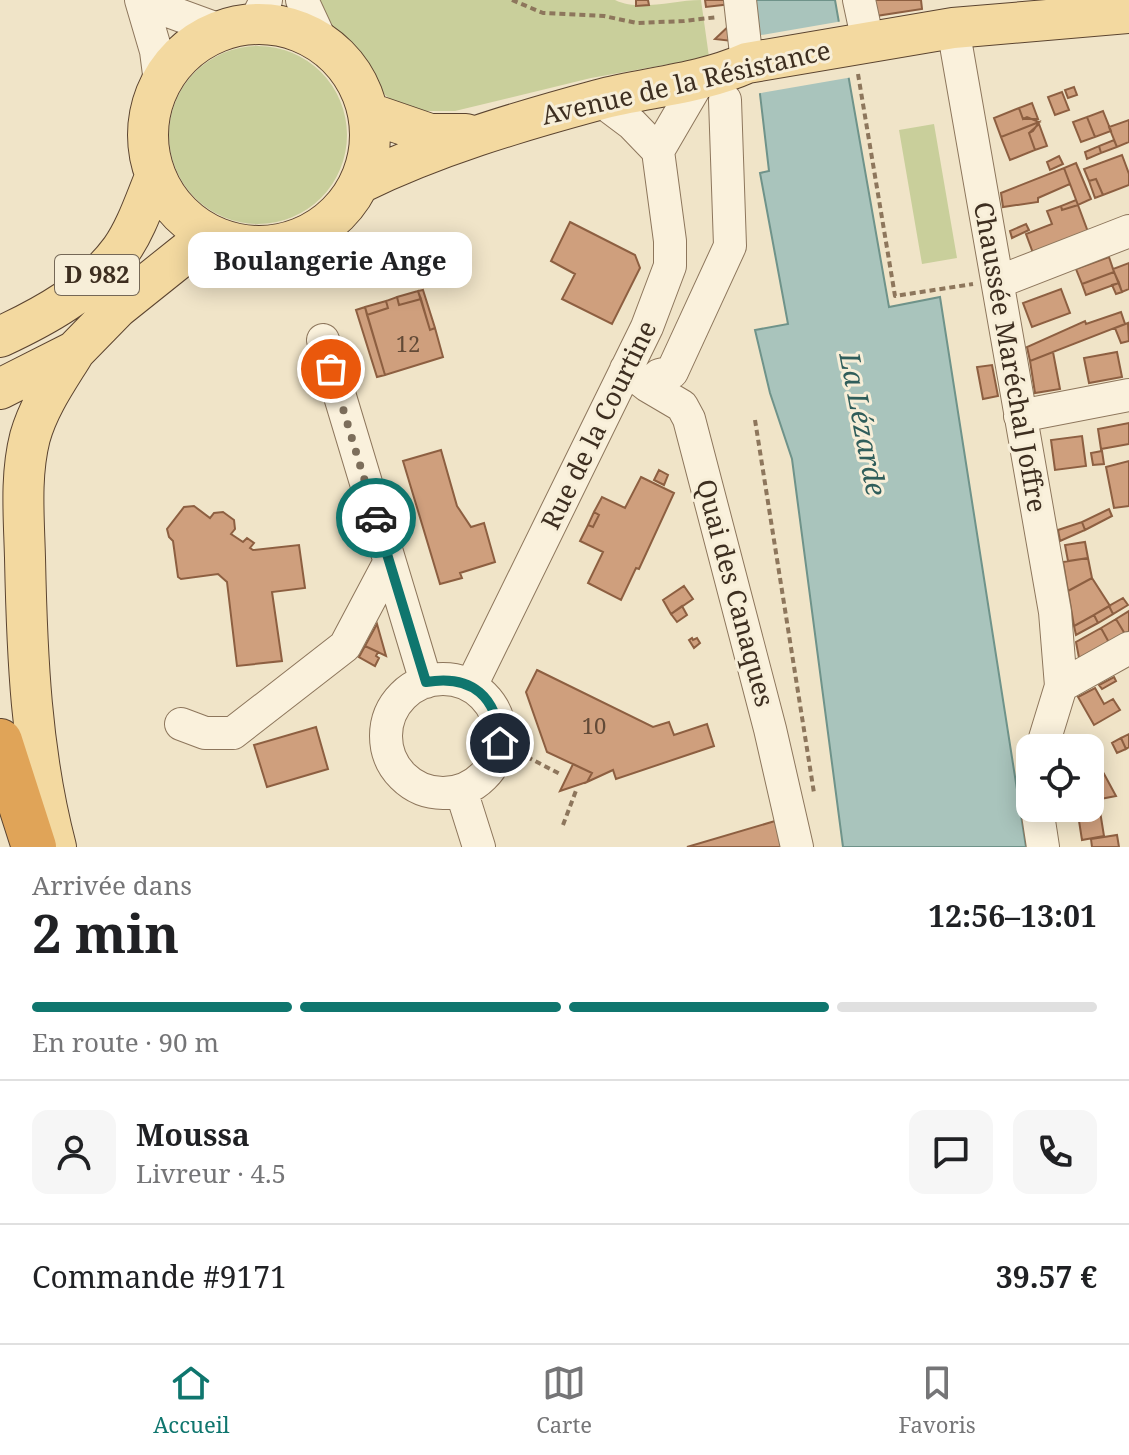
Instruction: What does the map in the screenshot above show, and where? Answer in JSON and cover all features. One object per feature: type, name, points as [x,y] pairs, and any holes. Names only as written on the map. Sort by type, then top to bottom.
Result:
[{"type":"highway","points":[[0,741],[34,847]]},
{"type":"main road","name":"Avenue de la Résistance","points":[[360,183],[407,160],[482,134],[600,100],[712,90],[723,74],[747,63],[953,28],[1129,13]]},
{"type":"main road","points":[[247,18],[289,28],[322,43],[343,62],[360,86],[369,113],[371,137],[368,160],[360,183],[349,202],[333,219],[315,232],[294,241],[251,247],[214,239],[177,211],[155,177],[147,129],[151,105],[160,82],[185,51],[247,18]]},
{"type":"main road","name":"Avenue de la Résistance","points":[[369,113],[430,134],[482,134]]},
{"type":"main road","name":"D 982","points":[[0,337],[38,319],[71,298],[98,275],[127,240],[155,177]]},
{"type":"main road","name":"D 982","points":[[0,358],[53,340],[117,308],[192,248],[214,239]]},
{"type":"main road","points":[[56,847],[42,785],[30,682],[24,486],[30,438],[39,411],[75,351],[117,308]]},
{"type":"main road","points":[[0,389],[75,351]]},
{"type":"street","points":[[141,0],[156,51],[160,82]]},
{"type":"street","points":[[152,0],[168,11],[247,18]]},
{"type":"street","points":[[302,0],[322,43]]},
{"type":"street","points":[[859,0],[860,43]]},
{"type":"street","points":[[729,8],[747,63]]},
{"type":"street","name":"Chaussée Maréchal Joffre","points":[[953,28],[1055,612],[1061,686]]},
{"type":"street","points":[[600,100],[632,124],[658,151],[712,90]]},
{"type":"street","points":[[637,378],[672,372],[730,246],[712,90]]},
{"type":"street","name":"Rue de la Courtine","points":[[471,686],[637,378],[670,266],[670,241],[658,151]]},
{"type":"street","points":[[998,282],[1129,231]]},
{"type":"street","points":[[323,340],[426,682]]},
{"type":"street","name":"Quai des Canaques","points":[[637,378],[682,406],[689,419],[770,729],[797,847]]},
{"type":"street","points":[[1020,416],[1129,395]]},
{"type":"street","points":[[181,724],[205,733],[233,733],[345,646],[389,563]]},
{"type":"street","points":[[1046,734],[1061,686],[1129,648]]},
{"type":"street","points":[[444,679],[471,686],[491,704],[499,723],[500,743],[495,761],[483,777],[461,790],[434,792],[415,785],[400,773],[390,756],[388,722],[396,704],[409,690],[426,682],[444,679]]},
{"type":"street","points":[[461,790],[479,847]]},
{"type":"street","points":[[1039,822],[1043,847]]},
{"type":"path","points":[[512,0],[543,13],[604,16],[637,23],[684,21],[729,8]]},
{"type":"path","points":[[863,100],[895,296],[998,282]]},
{"type":"path","name":"Quai des Canaques","points":[[755,420],[815,801]]},
{"type":"path","points":[[500,743],[562,775]]},
{"type":"path","points":[[563,825],[577,788]]},
{"type":"green space","points":[[312,0],[615,0],[646,5],[701,0],[709,57],[591,78],[455,111],[415,111],[400,106],[385,95],[354,53],[329,30]]},
{"type":"green space","points":[[258,46],[292,52],[321,72],[341,101],[347,135],[341,169],[321,198],[292,218],[258,224],[224,218],[195,198],[175,169],[169,135],[175,101],[195,72],[224,52]]},
{"type":"green space","points":[[934,124],[957,258],[922,264],[899,130]]},
{"type":"water","name":"La Lézarde","points":[[749,0],[835,0],[889,307],[940,297],[1016,783],[1016,822],[1022,822],[1026,847],[843,847],[792,459],[770,393],[755,330],[788,324],[760,173],[769,171]]},
{"type":"pier","points":[[843,21],[853,77],[755,94],[750,37]]},
{"type":"building","points":[[636,0],[648,0],[649,5],[636,6]]},
{"type":"building","points":[[705,0],[731,0],[731,4],[706,7]]},
{"type":"building","points":[[874,0],[921,0],[922,9],[876,16]]},
{"type":"building","points":[[733,22],[732,41],[715,39]]},
{"type":"building","points":[[1074,87],[1077,95],[1068,98],[1065,90]]},
{"type":"building","points":[[1062,92],[1069,110],[1055,115],[1048,97]]},
{"type":"building","points":[[1032,103],[1038,119],[1023,119],[1019,108]]},
{"type":"building","points":[[1019,108],[1023,119],[1027,117],[1039,122],[1001,137],[994,118]]},
{"type":"building","points":[[1103,111],[1111,131],[1095,137],[1087,117]]},
{"type":"building","points":[[1087,117],[1095,137],[1081,142],[1073,122]]},
{"type":"building","points":[[1129,120],[1129,142],[1117,147],[1109,127]]},
{"type":"building","points":[[1039,122],[1029,133],[1035,150],[1010,160],[1001,137]]},
{"type":"building","points":[[1039,124],[1047,146],[1035,150],[1029,133]]},
{"type":"building","points":[[1114,140],[1117,147],[1101,153],[1099,146]]},
{"type":"building","points":[[1099,146],[1101,153],[1087,159],[1085,152]]},
{"type":"building","points":[[1122,155],[1129,174],[1129,185],[1103,195],[1096,179],[1089,181],[1084,169]]},
{"type":"building","points":[[1059,156],[1063,164],[1050,170],[1047,162]]},
{"type":"building","points":[[1076,163],[1091,199],[1078,205],[1064,168]]},
{"type":"building","points":[[1064,168],[1070,184],[1038,198],[1038,202],[1003,207],[1001,193]]},
{"type":"building","points":[[1096,179],[1103,195],[1095,198],[1089,181]]},
{"type":"building","points":[[1076,200],[1078,205],[1062,210],[1061,206]]},
{"type":"building","points":[[1078,205],[1088,232],[1033,253],[1026,234],[1052,224],[1047,211]]},
{"type":"building","points":[[570,222],[635,255],[640,268],[612,324],[562,299],[575,274],[551,261]]},
{"type":"building","points":[[1026,224],[1029,230],[1012,238],[1010,231]]},
{"type":"building","points":[[1109,257],[1114,272],[1082,284],[1076,269]]},
{"type":"building","points":[[1129,263],[1129,289],[1122,292],[1113,269]]},
{"type":"building","points":[[1114,272],[1119,283],[1086,295],[1082,284]]},
{"type":"building","points":[[1119,283],[1122,292],[1116,294],[1112,285]]},
{"type":"building","points":[[1061,289],[1070,313],[1032,327],[1023,303]]},
{"type":"building","points":[[423,290],[435,328],[430,330],[418,291]]},
{"type":"building","points":[[418,291],[421,299],[399,305],[397,297]]},
{"type":"building","points":[[397,297],[399,305],[421,299],[430,330],[435,328],[443,357],[385,375],[367,315],[388,308],[386,301]]},
{"type":"building","points":[[386,301],[388,308],[367,315],[365,307]]},
{"type":"building","points":[[365,307],[385,375],[377,377],[356,310]]},
{"type":"building","points":[[1121,312],[1125,324],[1030,361],[1027,347],[1085,321],[1086,324]]},
{"type":"building","points":[[1128,323],[1129,341],[1121,343],[1115,328]]},
{"type":"building","points":[[1053,352],[1060,389],[1035,393],[1030,361]]},
{"type":"building","points":[[1117,352],[1122,377],[1089,383],[1084,358]]},
{"type":"building","points":[[992,365],[998,396],[983,399],[977,367]]},
{"type":"building","points":[[1129,423],[1129,444],[1101,449],[1098,429]]},
{"type":"building","points":[[1082,436],[1086,466],[1055,470],[1051,440]]},
{"type":"building","points":[[441,450],[457,506],[471,527],[484,523],[495,562],[460,573],[462,578],[440,584],[403,461]]},
{"type":"building","points":[[1102,451],[1104,464],[1093,465],[1091,453]]},
{"type":"building","points":[[1129,461],[1129,506],[1114,508],[1106,467]]},
{"type":"building","points":[[659,470],[668,475],[664,485],[654,480]]},
{"type":"building","points":[[641,477],[674,493],[621,600],[588,583],[603,552],[580,541],[588,525],[593,527],[599,515],[594,512],[602,497],[625,508]]},
{"type":"building","points":[[194,506],[210,518],[214,513],[223,512],[234,520],[235,529],[231,534],[243,542],[247,538],[254,543],[250,548],[253,550],[299,545],[305,588],[272,592],[282,661],[237,666],[227,582],[218,574],[178,577],[173,541],[167,529],[184,507]]},
{"type":"building","points":[[1109,509],[1112,516],[1085,530],[1082,522]]},
{"type":"building","points":[[594,512],[599,515],[593,527],[588,525]]},
{"type":"building","points":[[1082,522],[1085,530],[1060,541],[1058,530]]},
{"type":"building","points":[[1085,542],[1088,558],[1068,561],[1065,545]]},
{"type":"building","points":[[1088,558],[1092,578],[1068,591],[1063,562]]},
{"type":"building","points":[[1092,578],[1110,606],[1074,626],[1068,591]]},
{"type":"building","points":[[684,586],[693,599],[671,614],[663,600]]},
{"type":"building","points":[[1123,598],[1128,605],[1113,614],[1109,606]]},
{"type":"building","points":[[682,606],[687,615],[677,622],[671,614]]},
{"type":"building","points":[[1109,606],[1113,614],[1098,623],[1094,615]]},
{"type":"building","points":[[1129,611],[1129,639],[1128,639],[1116,619]]},
{"type":"building","points":[[1094,615],[1098,623],[1076,635],[1074,626]]},
{"type":"building","points":[[1116,619],[1128,639],[1112,648],[1101,628]]},
{"type":"building","points":[[377,624],[386,656],[365,646]]},
{"type":"building","points":[[1101,628],[1112,648],[1080,663],[1076,642]]},
{"type":"building","points":[[697,638],[700,643],[694,648],[689,640]]},
{"type":"building","points":[[365,646],[378,652],[375,666],[359,657]]},
{"type":"building","points":[[537,670],[653,727],[669,722],[674,735],[707,724],[714,746],[616,779],[613,770],[587,782],[592,773],[547,752],[526,692]]},
{"type":"building","points":[[1114,677],[1116,681],[1102,689],[1099,685]]},
{"type":"building","points":[[1095,688],[1104,704],[1113,699],[1120,710],[1094,725],[1078,697]]},
{"type":"building","points":[[316,727],[328,769],[267,787],[254,745]]},
{"type":"building","points":[[1129,734],[1129,747],[1126,749],[1121,738]]},
{"type":"building","points":[[1121,738],[1126,749],[1117,753],[1112,743]]},
{"type":"building","points":[[573,764],[592,773],[587,782],[560,791]]},
{"type":"building","points":[[1104,774],[1116,796],[1104,798]]},
{"type":"building","points":[[775,821],[782,847],[687,847]]},
{"type":"building","points":[[1079,822],[1102,822],[1104,836],[1082,840]]},
{"type":"building","points":[[1117,835],[1119,847],[1092,847],[1091,839]]},
{"type":"way so far","points":[[331,369],[376,518]]},
{"type":"place","name":"Boulangerie Ange","points":[[331,369]]},
{"type":"route","points":[[376,518],[426,682],[444,679],[457,681],[483,694],[499,723],[500,743]]}]
